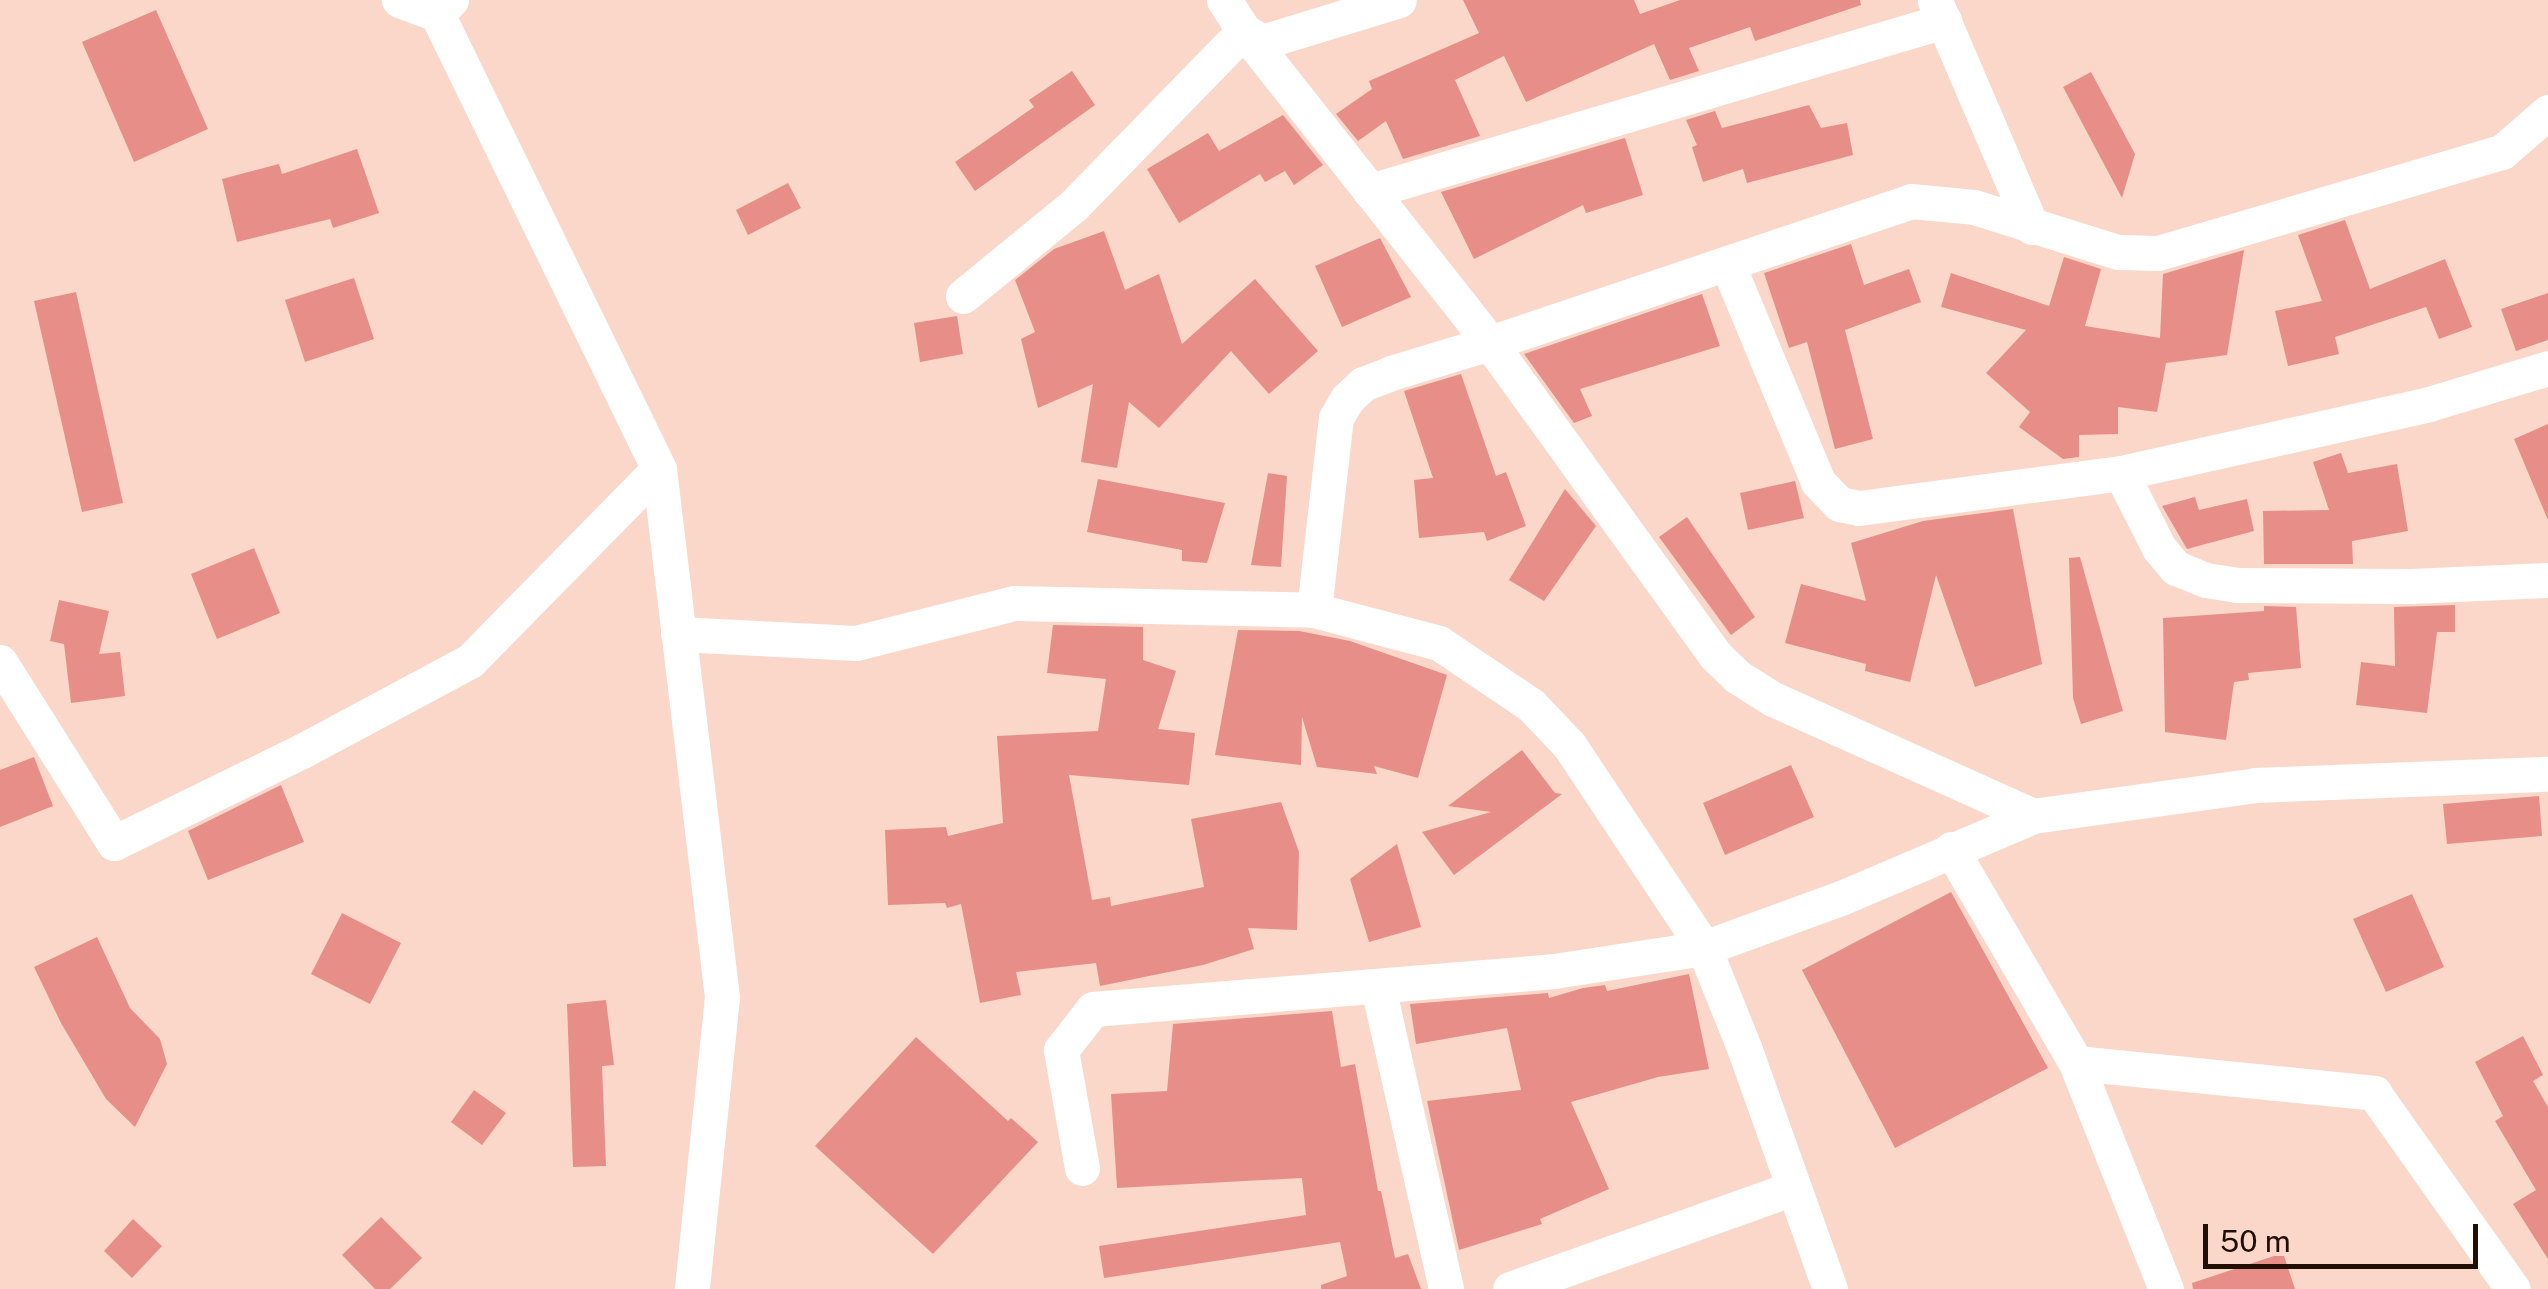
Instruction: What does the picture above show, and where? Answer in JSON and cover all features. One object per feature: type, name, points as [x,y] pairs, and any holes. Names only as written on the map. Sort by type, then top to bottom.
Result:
[{"type":"street","points":[[399,0],[443,7],[659,469],[722,997],[692,1289]]},
{"type":"street","points":[[1224,0],[1244,31],[1490,343],[1716,656],[1773,699],[2032,816]]},
{"type":"street","points":[[1244,31],[1252,39],[1278,40],[1398,0]]},
{"type":"street","points":[[1370,192],[1939,10],[2032,227]]},
{"type":"street","points":[[963,296],[1074,205],[1244,31]]},
{"type":"street","points":[[1314,610],[1332,441],[1346,400],[1364,384],[1391,373],[1728,263],[1885,206],[1911,201],[1974,206],[2118,252],[2158,253],[2502,152],[2548,112]]},
{"type":"street","points":[[1728,263],[1818,482],[1839,504],[1880,507],[2121,473],[2428,404],[2548,368]]},
{"type":"street","points":[[0,662],[114,843],[302,751],[470,661],[659,469]]},
{"type":"street","points":[[2121,473],[2159,548],[2176,568],[2206,580],[2237,585],[2410,586],[2548,580]]},
{"type":"street","points":[[678,634],[856,643],[1014,603],[1314,610],[1440,643],[1532,705],[1568,744],[1704,948],[1830,1289]]},
{"type":"street","points":[[1082,1168],[1061,1050],[1093,1009],[1554,970],[1704,948],[1842,898],[2032,816],[2255,785],[2548,774]]},
{"type":"street","points":[[1951,850],[2076,1063],[2166,1289]]},
{"type":"street","points":[[1378,987],[1446,1289]]},
{"type":"street","points":[[2076,1063],[2374,1094],[2514,1289]]},
{"type":"street","points":[[1510,1289],[1794,1188]]},
{"type":"building","points":[[1463,0],[1634,0],[1640,14],[1680,0],[1860,0],[1861,5],[1755,41],[1750,27],[1689,48],[1699,71],[1670,80],[1654,44],[1526,102],[1504,56],[1455,80],[1480,136],[1403,159],[1386,121],[1358,141],[1336,114],[1372,89],[1369,81],[1479,33]]},
{"type":"building","points":[[156,10],[208,129],[134,162],[82,42]]},
{"type":"building","points":[[1072,71],[1095,105],[975,191],[955,162],[1034,107],[1029,100]]},
{"type":"building","points":[[2091,72],[2135,154],[2122,198],[2063,87]]},
{"type":"building","points":[[1809,105],[1821,128],[1847,123],[1853,155],[1747,183],[1743,169],[1703,182],[1692,147],[1697,145],[1686,120],[1715,111],[1722,128]]},
{"type":"building","points":[[1283,115],[1323,165],[1294,185],[1285,171],[1265,182],[1260,174],[1179,223],[1147,169],[1208,133],[1219,151]]},
{"type":"building","points":[[1625,138],[1643,195],[1586,213],[1583,205],[1474,259],[1441,192]]},
{"type":"building","points":[[357,149],[379,213],[333,228],[330,219],[237,242],[222,179],[279,164],[282,174]]},
{"type":"building","points":[[788,183],[801,208],[748,235],[736,210]]},
{"type":"building","points":[[2345,220],[2370,289],[2445,259],[2472,327],[2439,339],[2426,307],[2335,337],[2339,354],[2288,366],[2275,311],[2322,301],[2298,235]]},
{"type":"building","points":[[1104,231],[1125,290],[1159,274],[1182,344],[1255,279],[1318,351],[1269,394],[1231,351],[1159,428],[1129,402],[1117,468],[1081,462],[1093,384],[1038,408],[1021,339],[1035,332],[1015,280],[1054,249]]},
{"type":"building","points":[[1380,238],[1411,297],[1342,327],[1315,266]]},
{"type":"building","points":[[1851,244],[1864,285],[1909,269],[1921,302],[1845,330],[1873,439],[1835,449],[1807,342],[1789,348],[1764,273]]},
{"type":"building","points":[[2244,250],[2227,355],[2166,363],[2157,412],[2118,407],[2118,434],[2079,435],[2079,457],[2063,459],[2019,427],[2030,412],[1986,373],[2026,330],[1941,307],[1951,273],[2049,306],[2064,257],[2101,269],[2085,326],[2160,338],[2163,274]]},
{"type":"building","points":[[354,278],[374,339],[305,362],[285,300]]},
{"type":"building","points":[[76,292],[123,503],[82,512],[34,301]]},
{"type":"building","points":[[2548,293],[2548,340],[2516,351],[2501,309]]},
{"type":"building","points":[[1702,294],[1720,346],[1580,389],[1592,416],[1574,423],[1524,354]]},
{"type":"building","points":[[957,316],[963,354],[920,362],[914,323]]},
{"type":"building","points":[[1461,374],[1496,476],[1506,472],[1526,526],[1487,541],[1484,532],[1419,538],[1414,480],[1433,478],[1404,391]]},
{"type":"building","points":[[2548,424],[2548,520],[2514,439]]},
{"type":"building","points":[[2341,453],[2348,473],[2397,464],[2408,531],[2352,541],[2353,564],[2264,564],[2263,511],[2329,510],[2313,462]]},
{"type":"building","points":[[1268,473],[1287,476],[1281,567],[1251,565]]},
{"type":"building","points":[[1098,479],[1225,503],[1207,563],[1182,561],[1182,550],[1087,532]]},
{"type":"building","points":[[1795,481],[1804,518],[1748,530],[1740,493]]},
{"type":"building","points":[[1565,489],[1596,526],[1544,601],[1509,580]]},
{"type":"building","points":[[2195,497],[2199,510],[2247,499],[2254,531],[2187,549],[2162,506]]},
{"type":"building","points":[[2013,509],[2042,664],[1975,687],[1936,575],[1910,682],[1865,671],[1866,664],[1785,643],[1801,584],[1866,601],[1851,543],[1923,521]]},
{"type":"building","points":[[1687,517],[1755,617],[1731,635],[1659,537]]},
{"type":"building","points":[[254,548],[280,613],[217,639],[191,574]]},
{"type":"building","points":[[2080,557],[2123,711],[2081,724],[2073,698],[2069,558]]},
{"type":"building","points":[[59,600],[109,611],[99,654],[120,652],[125,696],[71,703],[64,644],[50,641]]},
{"type":"building","points":[[2455,605],[2455,632],[2437,632],[2427,713],[2356,705],[2361,662],[2395,666],[2394,607]]},
{"type":"building","points":[[2264,606],[2296,607],[2301,668],[2248,673],[2249,680],[2234,682],[2226,740],[2165,732],[2163,618],[2264,611]]},
{"type":"building","points":[[1053,625],[1143,627],[1143,660],[1176,671],[1158,729],[1195,733],[1189,785],[1069,775],[1092,900],[1110,897],[1111,906],[1204,887],[1191,819],[1281,802],[1299,852],[1297,930],[1248,928],[1254,949],[1203,965],[1100,986],[1096,963],[1016,972],[1021,995],[980,1003],[961,904],[947,908],[945,903],[888,905],[885,830],[946,827],[948,836],[1003,823],[997,736],[1098,731],[1106,679],[1047,673]]},
{"type":"building","points":[[1238,630],[1299,631],[1350,641],[1447,675],[1418,778],[1374,766],[1377,774],[1317,767],[1302,717],[1301,765],[1215,755]]},
{"type":"building","points":[[1522,750],[1555,793],[1562,794],[1454,875],[1422,832],[1491,812],[1448,806]]},
{"type":"building","points":[[34,757],[53,806],[0,827],[0,770]]},
{"type":"building","points":[[1791,765],[1814,817],[1725,855],[1703,803]]},
{"type":"building","points":[[281,785],[304,842],[208,880],[188,831]]},
{"type":"building","points":[[2539,796],[2542,836],[2447,844],[2443,804]]},
{"type":"building","points":[[1397,844],[1421,927],[1369,942],[1350,879]]},
{"type":"building","points":[[1951,892],[2048,1068],[1895,1148],[1802,970]]},
{"type":"building","points":[[2412,894],[2444,967],[2386,992],[2353,919]]},
{"type":"building","points":[[342,913],[401,943],[370,1004],[311,974]]},
{"type":"building","points":[[97,937],[130,1008],[160,1039],[167,1064],[135,1127],[106,1099],[61,1023],[34,967]]},
{"type":"building","points":[[1689,974],[1709,1069],[1658,1077],[1571,1102],[1609,1189],[1540,1219],[1542,1224],[1459,1250],[1427,1101],[1521,1090],[1507,1028],[1416,1044],[1410,1004],[1548,993],[1549,998],[1583,988],[1605,985],[1607,991]]},
{"type":"building","points":[[606,1000],[614,1065],[602,1066],[606,1166],[573,1167],[567,1004]]},
{"type":"building","points":[[1332,1011],[1341,1067],[1355,1064],[1378,1191],[1395,1258],[1408,1254],[1421,1289],[1321,1289],[1321,1285],[1347,1276],[1340,1242],[1104,1278],[1099,1246],[1306,1215],[1302,1178],[1117,1188],[1111,1094],[1167,1091],[1173,1024]]},
{"type":"building","points":[[2523,1036],[2543,1075],[2533,1081],[2548,1107],[2548,1259],[2513,1204],[2536,1190],[2495,1121],[2503,1116],[2475,1062]]},
{"type":"building","points":[[916,1037],[1008,1121],[1011,1118],[1038,1142],[933,1254],[815,1146]]},
{"type":"building","points":[[474,1090],[506,1113],[482,1145],[451,1122]]},
{"type":"building","points":[[381,1217],[422,1258],[390,1289],[375,1289],[342,1255]]},
{"type":"building","points":[[133,1219],[162,1246],[132,1278],[104,1251]]},
{"type":"building","points":[[2283,1253],[2295,1289],[2193,1289],[2192,1283]]}]
